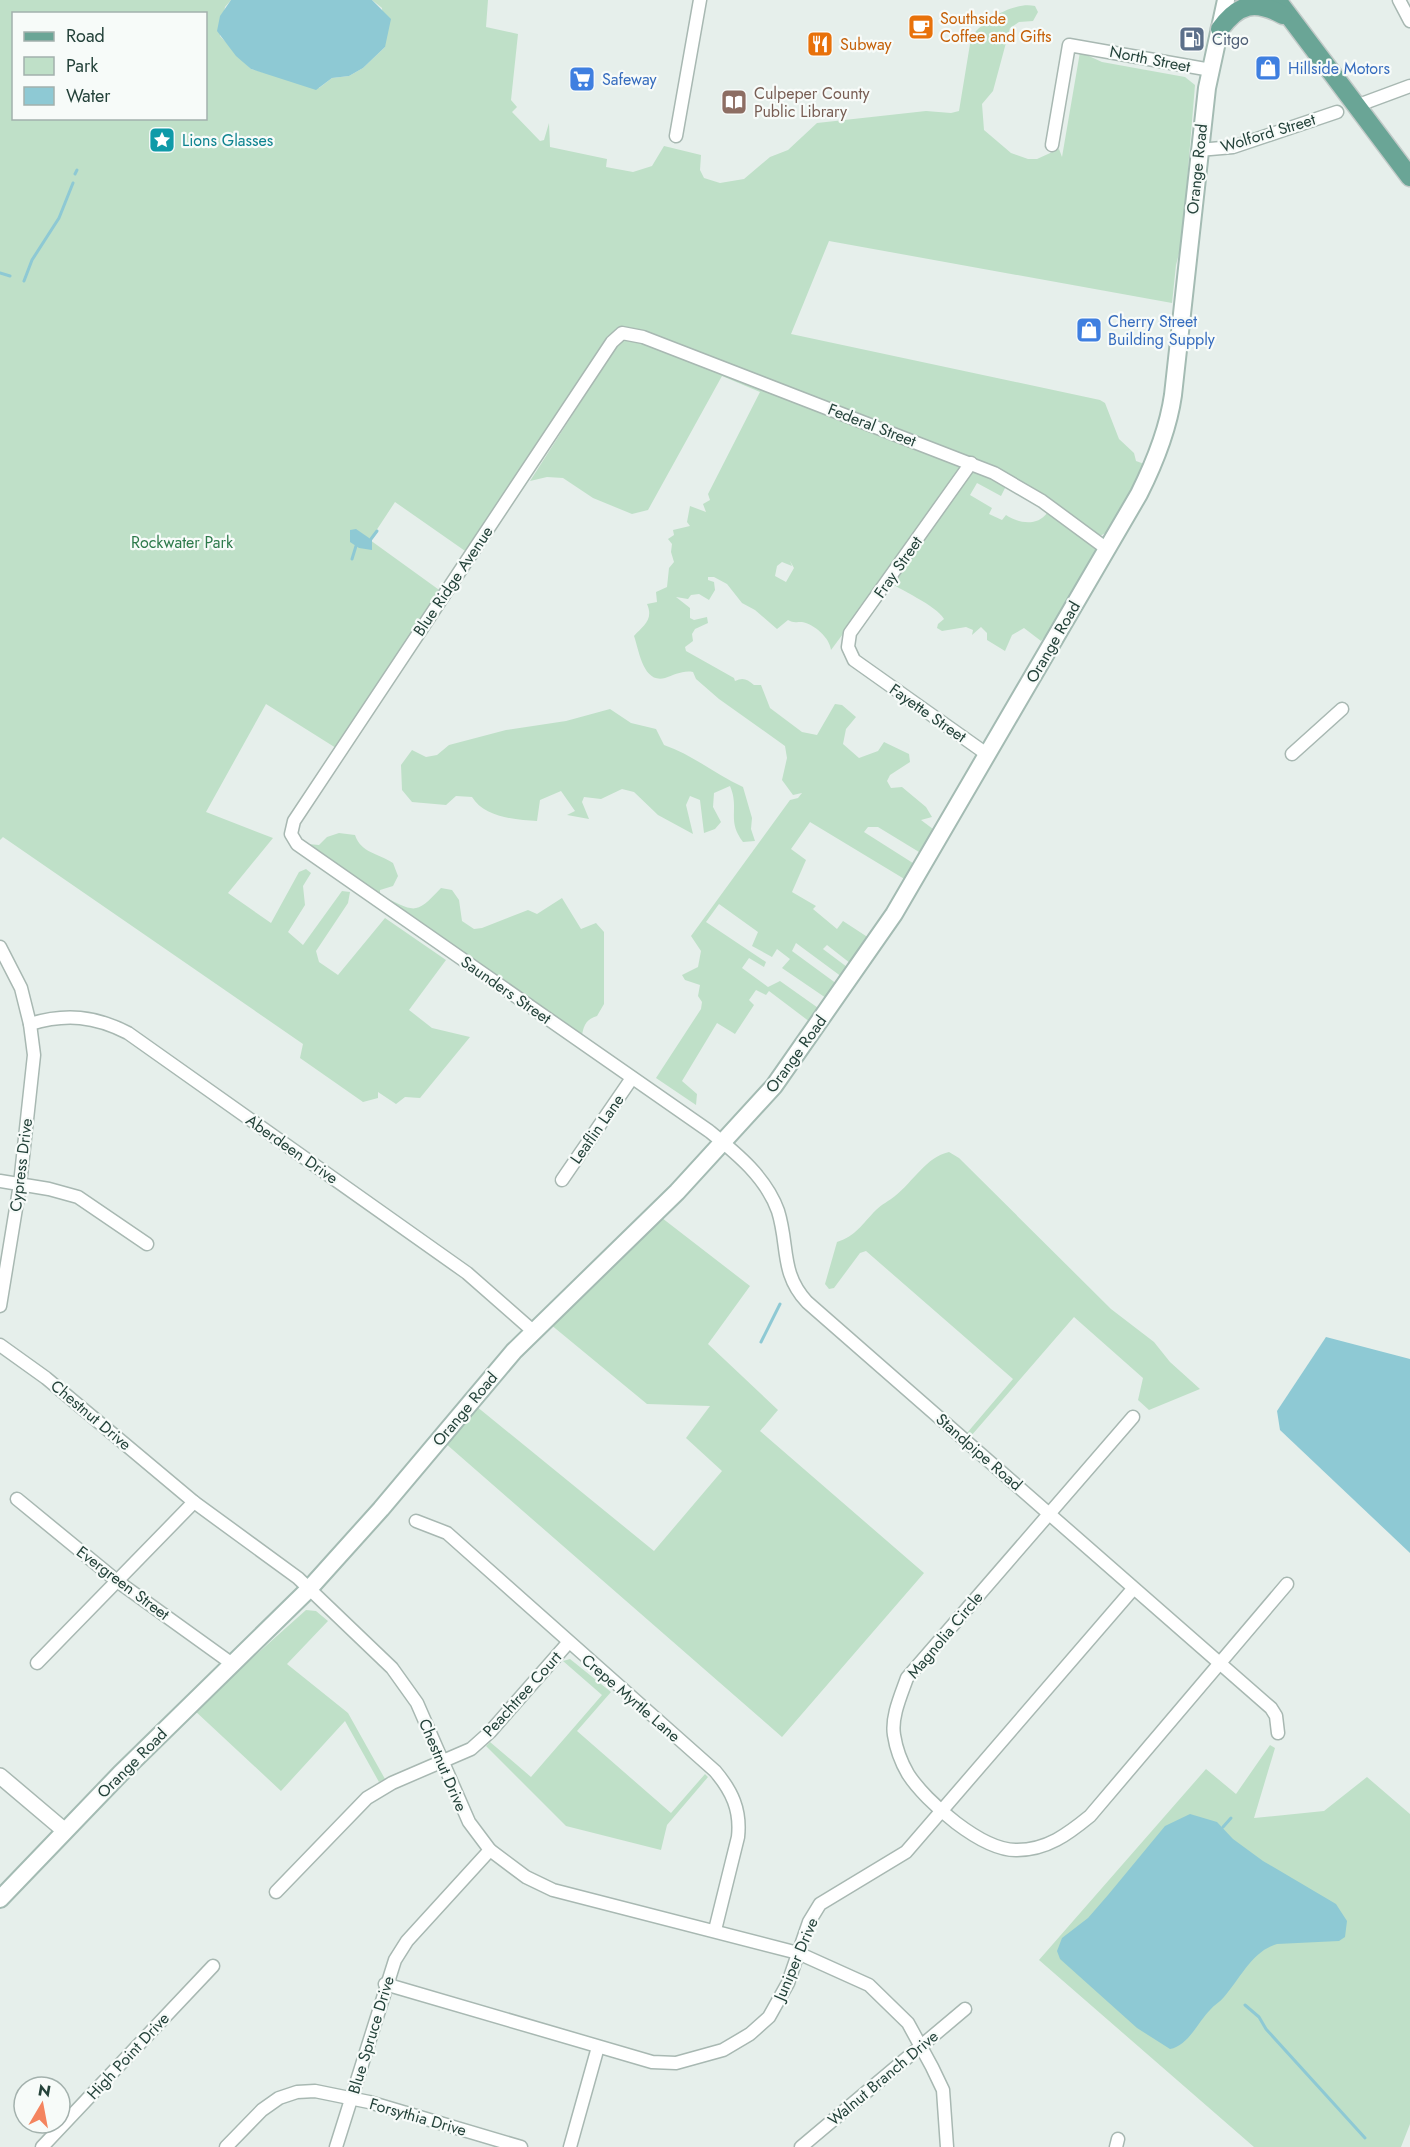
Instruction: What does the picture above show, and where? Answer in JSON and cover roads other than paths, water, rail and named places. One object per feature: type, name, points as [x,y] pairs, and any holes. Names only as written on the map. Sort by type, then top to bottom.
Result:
[{"type":"main road","name":"Orange Road","points":[[0,1899],[231,1663],[309,1589],[533,1330],[677,1192],[723,1143],[774,1086],[894,914],[1150,473],[1170,415],[1199,150],[1211,70],[1226,0]]},
{"type":"main road","points":[[1277,0],[1410,177]]},
{"type":"main road","points":[[1283,0],[1298,28]]},
{"type":"main road","points":[[1220,29],[1241,5],[1259,1],[1276,8],[1298,28]]},
{"type":"street","points":[[676,136],[699,0]]},
{"type":"street","points":[[1399,0],[1410,21]]},
{"type":"street","name":"North Street","points":[[1052,145],[1069,45],[1211,70]]},
{"type":"street","points":[[1356,106],[1410,86]]},
{"type":"street","name":"Wolford Street","points":[[1199,150],[1233,147],[1337,112]]},
{"type":"street","name":"Federal Street","points":[[622,333],[643,336],[971,463],[1028,492],[1107,549]]},
{"type":"street","name":"Blue Ridge Avenue","points":[[291,834],[294,821],[426,620],[612,342],[622,333]]},
{"type":"street","name":"Fray Street","points":[[868,670],[850,654],[848,648],[850,633],[971,463]]},
{"type":"street","name":"Fayette Street","points":[[868,670],[988,755]]},
{"type":"street","points":[[1292,754],[1342,709]]},
{"type":"street","name":"Saunders Street","points":[[291,834],[297,844],[723,1143]]},
{"type":"street","name":"Cypress Drive","points":[[0,947],[21,988],[30,1024],[34,1064],[20,1184],[0,1306]]},
{"type":"street","name":"Aberdeen Drive","points":[[30,1024],[46,1019],[81,1017],[106,1022],[128,1033],[467,1273],[533,1330]]},
{"type":"street","name":"Leaflin Lane","points":[[562,1180],[632,1078]]},
{"type":"street","name":"Standpipe Road","points":[[723,1143],[755,1173],[771,1196],[780,1220],[789,1274],[801,1295],[1271,1708],[1276,1716],[1278,1733]]},
{"type":"street","points":[[0,1181],[78,1197],[147,1244]]},
{"type":"street","name":"Chestnut Drive","points":[[0,1345],[64,1392],[194,1502],[309,1589],[386,1662],[417,1703],[464,1815],[490,1850],[526,1877],[553,1890],[798,1953],[869,1985],[908,2023],[922,2045],[943,2090],[946,2147]]},
{"type":"street","name":"Magnolia Circle","points":[[1132,1417],[907,1678],[898,1703],[893,1732],[899,1755],[907,1772],[921,1792],[974,1835],[993,1845],[1016,1851],[1047,1845],[1068,1834],[1090,1816],[1287,1584]]},
{"type":"street","name":"Evergreen Street","points":[[17,1499],[117,1581],[231,1663]]},
{"type":"street","points":[[38,1663],[194,1502]]},
{"type":"street","name":"Crepe Myrtle Lane","points":[[416,1521],[447,1533],[539,1613],[568,1643],[715,1771],[728,1786],[740,1822],[715,1930]]},
{"type":"street","name":"Juniper Drive","points":[[385,1984],[652,2062],[676,2063],[723,2050],[750,2034],[769,2017],[788,1983],[809,1922],[820,1904],[906,1852],[1133,1588]]},
{"type":"street","name":"Peachtree Court","points":[[276,1892],[367,1798],[475,1746],[568,1643]]},
{"type":"street","points":[[0,1776],[65,1831]]},
{"type":"street","name":"Blue Spruce Drive","points":[[336,2147],[385,1984],[395,1960],[407,1941],[490,1850]]},
{"type":"street","name":"High Point Drive","points":[[42,2147],[213,1966]]},
{"type":"street","name":"Walnut Branch Drive","points":[[801,2147],[965,2009]]},
{"type":"street","points":[[570,2147],[598,2047]]},
{"type":"street","name":"Forsythia Drive","points":[[226,2147],[262,2110],[279,2098],[297,2092],[315,2091],[351,2098],[521,2147]]},
{"type":"water","points":[[231,0],[372,0],[391,19],[385,47],[363,68],[349,76],[332,78],[316,90],[251,69],[236,56],[217,31],[220,16]]},
{"type":"water","points":[[356,529],[372,540],[372,550],[359,548],[350,542],[350,530]]},
{"type":"water","points":[[1326,1337],[1410,1359],[1410,1553],[1280,1430],[1277,1411]]},
{"type":"water","points":[[1190,1814],[1217,1822],[1233,1839],[1263,1861],[1336,1904],[1347,1921],[1345,1937],[1339,1941],[1277,1944],[1260,1953],[1187,2039],[1170,2049],[1137,2028],[1060,1959],[1057,1951],[1062,1938],[1088,1918],[1165,1826]]},
{"type":"waterway","points":[[75,174],[77,170]]},
{"type":"waterway","points":[[24,281],[32,260],[59,218],[73,183]]},
{"type":"waterway","points":[[0,273],[10,276]]},
{"type":"waterway","points":[[371,539],[377,531]]},
{"type":"waterway","points":[[352,559],[356,546]]},
{"type":"waterway","points":[[761,1342],[780,1304]]},
{"type":"waterway","points":[[1223,1827],[1231,1818]]},
{"type":"waterway","points":[[1245,2005],[1259,2017],[1266,2029],[1365,2138]]},
{"type":"place","name":"Southside Coffee and Gifts","points":[[921,27]]},
{"type":"place","name":"Citgo","points":[[1192,39]]},
{"type":"place","name":"Subway","points":[[820,44]]},
{"type":"place","name":"Hillside Motors","points":[[1268,68]]},
{"type":"place","name":"Safeway","points":[[582,79]]},
{"type":"place","name":"Culpeper County Public Library","points":[[734,102]]},
{"type":"place","name":"Lions Glasses","points":[[162,140]]},
{"type":"place","name":"Cherry Street Building Supply","points":[[1089,330]]},
{"type":"park label","name":"Rockwater Park","points":[[182,542]]}]
